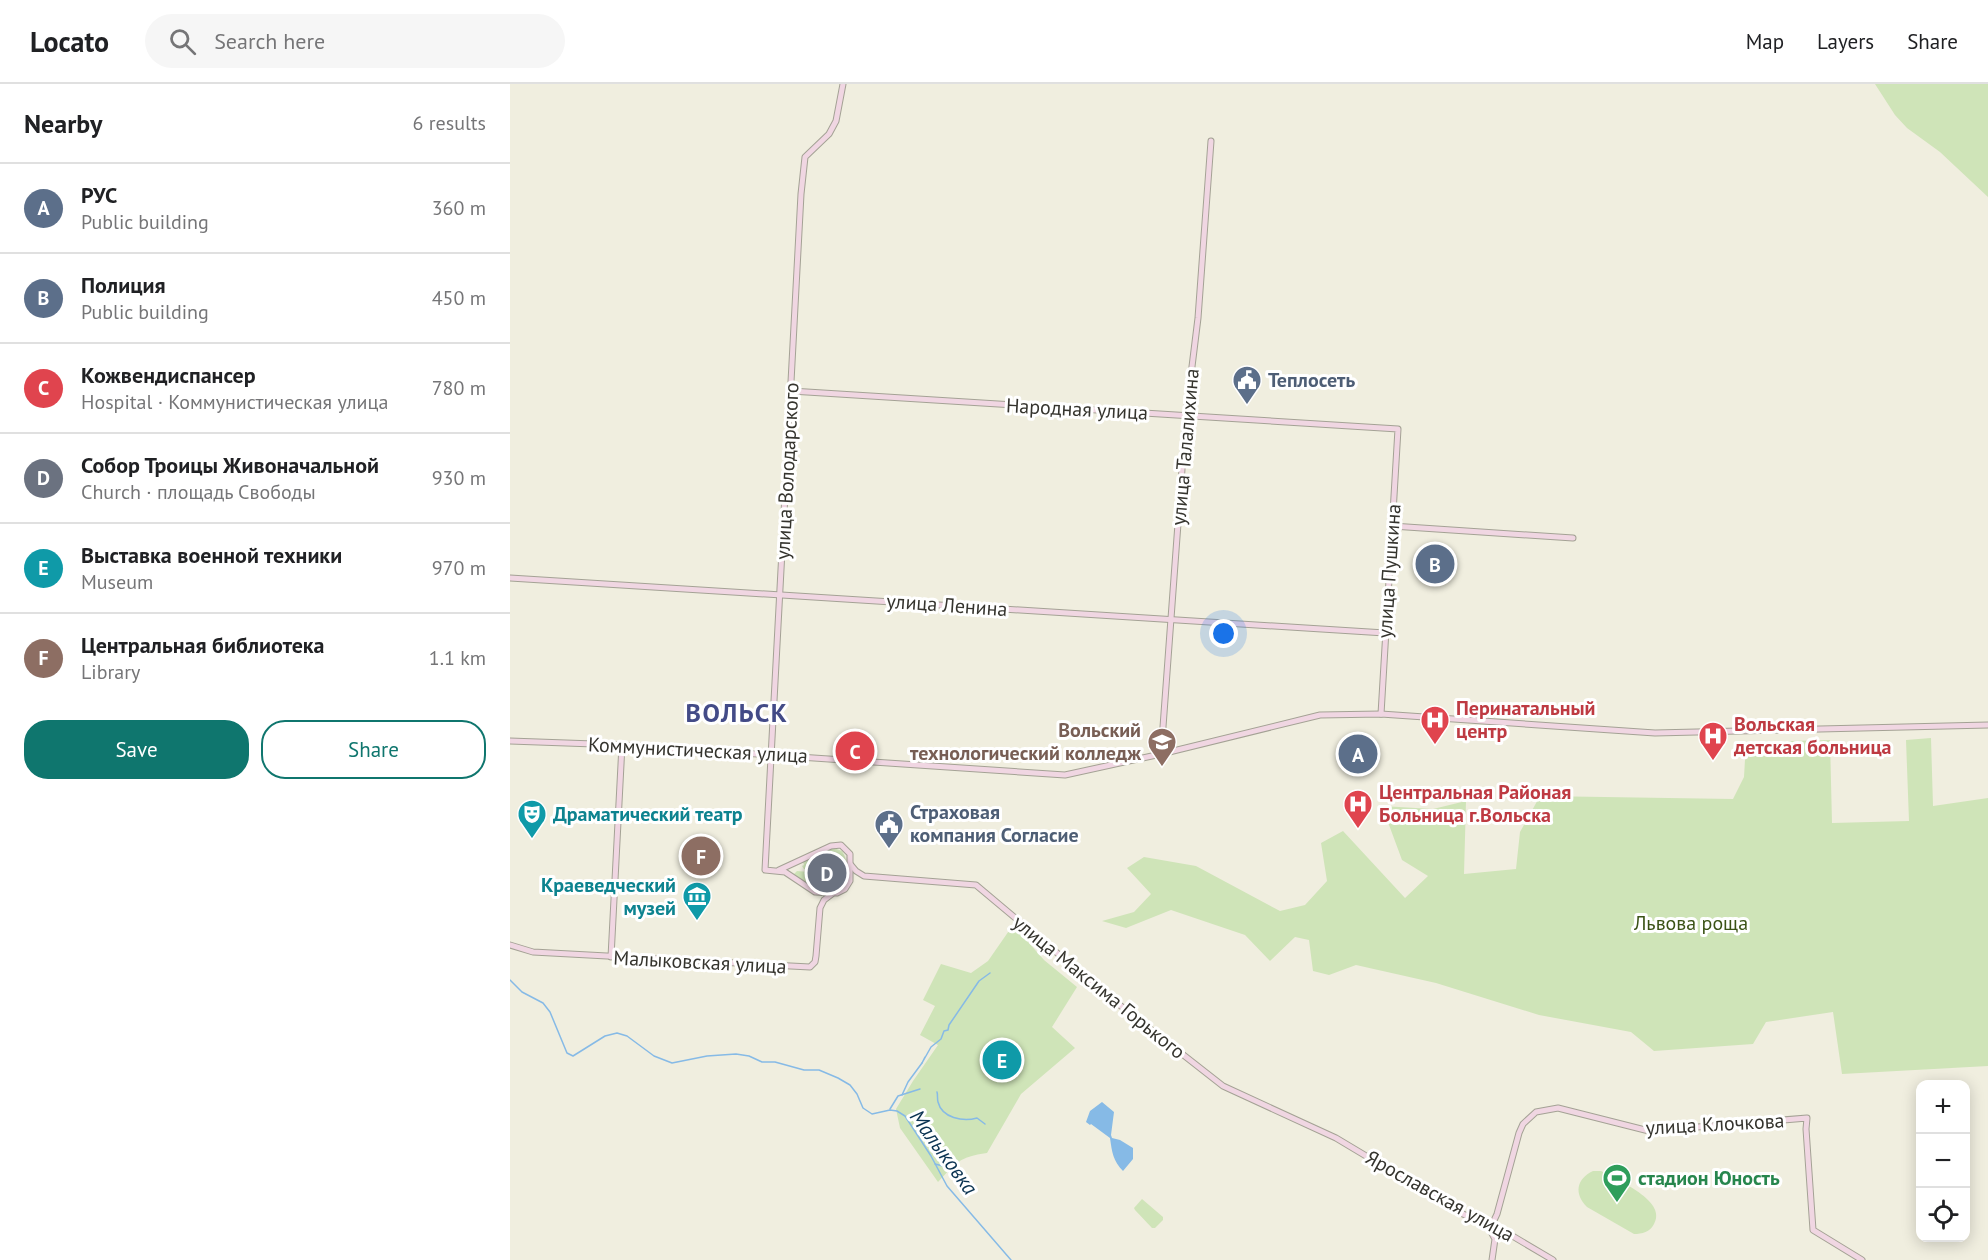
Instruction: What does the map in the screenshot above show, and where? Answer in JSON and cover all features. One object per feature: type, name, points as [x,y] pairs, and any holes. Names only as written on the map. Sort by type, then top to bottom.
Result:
[{"type":"street","name":"улица Володарского","points":[[779,870],[765,870],[801,194],[805,157],[829,134],[836,121],[843,84]]},
{"type":"street","name":"улица Талалихина","points":[[1161,754],[1186,415],[1198,318],[1211,141]]},
{"type":"street","name":"Народная улица","points":[[791,391],[1398,429]]},
{"type":"street","name":"улица Пушкина","points":[[1381,714],[1398,429]]},
{"type":"street","points":[[1392,526],[1573,538]]},
{"type":"street","name":"улица Ленина","points":[[510,578],[1385,633]]},
{"type":"street","name":"Коммунистическая улица","points":[[510,741],[772,754],[1065,775],[1320,715],[1381,714],[1655,734],[1988,725]]},
{"type":"street","points":[[611,957],[622,745]]},
{"type":"street","points":[[779,870],[836,845],[844,846],[851,864],[849,885]]},
{"type":"street","points":[[791,875],[792,864]]},
{"type":"street","points":[[779,870],[791,875],[814,892],[832,894],[841,892],[864,876],[851,864]]},
{"type":"street","name":"улица Максима Горького","points":[[864,876],[976,885],[1112,999],[1223,1086],[1326,1133]]},
{"type":"street","name":"Малыковская улица","points":[[510,945],[533,952],[804,968],[810,967],[815,962],[820,908],[824,900],[832,894]]},
{"type":"street","name":"улица Клочкова","points":[[1489,1226],[1497,1214],[1518,1133],[1523,1124],[1536,1112],[1558,1108],[1649,1131],[1807,1118],[1813,1230],[1863,1260]]},
{"type":"street","name":"Ярославская улица","points":[[1326,1133],[1553,1260]]},
{"type":"street","points":[[1489,1226],[1495,1239],[1492,1260]]},
{"type":"green space","points":[[1875,84],[1988,84],[1988,197],[1940,152],[1907,128],[1895,115]]},
{"type":"green space","name":"Львова роща","points":[[1931,738],[1933,806],[1988,798],[1988,1066],[1842,1074],[1833,1012],[1766,1022],[1753,1044],[1654,1051],[1631,1032],[1539,1015],[1436,983],[1356,965],[1329,975],[1313,971],[1309,940],[1295,937],[1270,961],[1245,935],[1171,910],[1126,928],[1102,921],[1134,912],[1151,894],[1127,868],[1144,857],[1196,866],[1280,911],[1305,905],[1327,881],[1321,843],[1343,831],[1405,898],[1428,876],[1402,860],[1382,806],[1433,809],[1466,801],[1464,874],[1516,869],[1520,832],[1540,796],[1733,799],[1744,777],[1746,742],[1830,740],[1832,823],[1909,821],[1906,740]]},
{"type":"green space","points":[[834,848],[842,851],[844,855],[847,874],[837,862],[837,857],[835,862],[816,861],[810,869],[804,869],[802,866],[803,862]]},
{"type":"green space","points":[[797,871],[809,872],[809,876],[815,882],[838,884],[847,874],[842,888],[828,891],[810,886],[794,874]]},
{"type":"green space","points":[[1013,925],[1044,960],[1077,987],[1052,1027],[1075,1048],[1021,1094],[987,1153],[964,1159],[938,1182],[900,1128],[896,1109],[938,1045],[920,1035],[935,1006],[923,1000],[941,964],[971,973],[988,961]]},
{"type":"green space","name":"стадион Юность","points":[[1593,1171],[1607,1174],[1649,1201],[1656,1216],[1654,1224],[1648,1231],[1634,1234],[1587,1207],[1580,1197],[1579,1187],[1583,1178]]},
{"type":"green space","points":[[1142,1199],[1163,1217],[1155,1228],[1152,1228],[1134,1208]]},
{"type":"water","points":[[1102,1102],[1114,1112],[1112,1138],[1133,1148],[1133,1159],[1123,1171],[1117,1164],[1110,1138],[1086,1122],[1090,1111]]},
{"type":"waterway","points":[[925,1057],[922,1063],[931,1047],[941,1039],[944,1031],[948,1030],[949,1025],[979,981],[990,973]]},
{"type":"waterway","name":"Малыковка","points":[[510,980],[522,992],[543,1003],[550,1012],[567,1053],[573,1056],[605,1036],[617,1033],[627,1036],[654,1056],[672,1063],[707,1056],[736,1054],[749,1056],[762,1062],[775,1062],[804,1070],[819,1070],[838,1078],[850,1085],[863,1108],[872,1114],[890,1110],[905,1116],[947,1186],[1011,1260]]},
{"type":"waterway","points":[[902,1095],[908,1082],[922,1063]]},
{"type":"waterway","points":[[890,1109],[898,1096],[920,1089]]},
{"type":"waterway","points":[[937,1092],[940,1107],[948,1115],[960,1119],[977,1118],[985,1124]]},
{"type":"waterway","points":[[935,1164],[943,1166],[951,1174]]},
{"type":"waterway","points":[[954,1177],[964,1180]]},
{"type":"place","name":"Теплосеть","points":[[1247,406]]},
{"type":"place","name":"Полиция","points":[[1435,564]]},
{"type":"place","name":"Перинатальный центр","points":[[1435,746]]},
{"type":"place","name":"Кожвендиспансер","points":[[855,751]]},
{"type":"place","name":"РУС","points":[[1358,754]]},
{"type":"place","name":"Вольская детская больница","points":[[1713,762]]},
{"type":"place","name":"Вольский технологический колледж","points":[[1162,768]]},
{"type":"place","name":"Центральная Районая Больница г.Вольска","points":[[1358,830]]},
{"type":"place","name":"Драматический театр","points":[[532,840]]},
{"type":"place","name":"Страховая компания Согласие","points":[[889,850]]},
{"type":"place","name":"Центральная библиотека","points":[[701,856]]},
{"type":"place","name":"Собор Троицы Живоначальной","points":[[827,873]]},
{"type":"place","name":"Краеведческий музей","points":[[697,922]]},
{"type":"place","name":"Выставка военной техники","points":[[1002,1060]]},
{"type":"place","name":"стадион Юность","points":[[1617,1204]]},
{"type":"district","name":"ВОЛЬСК","points":[[737,712]]}]
